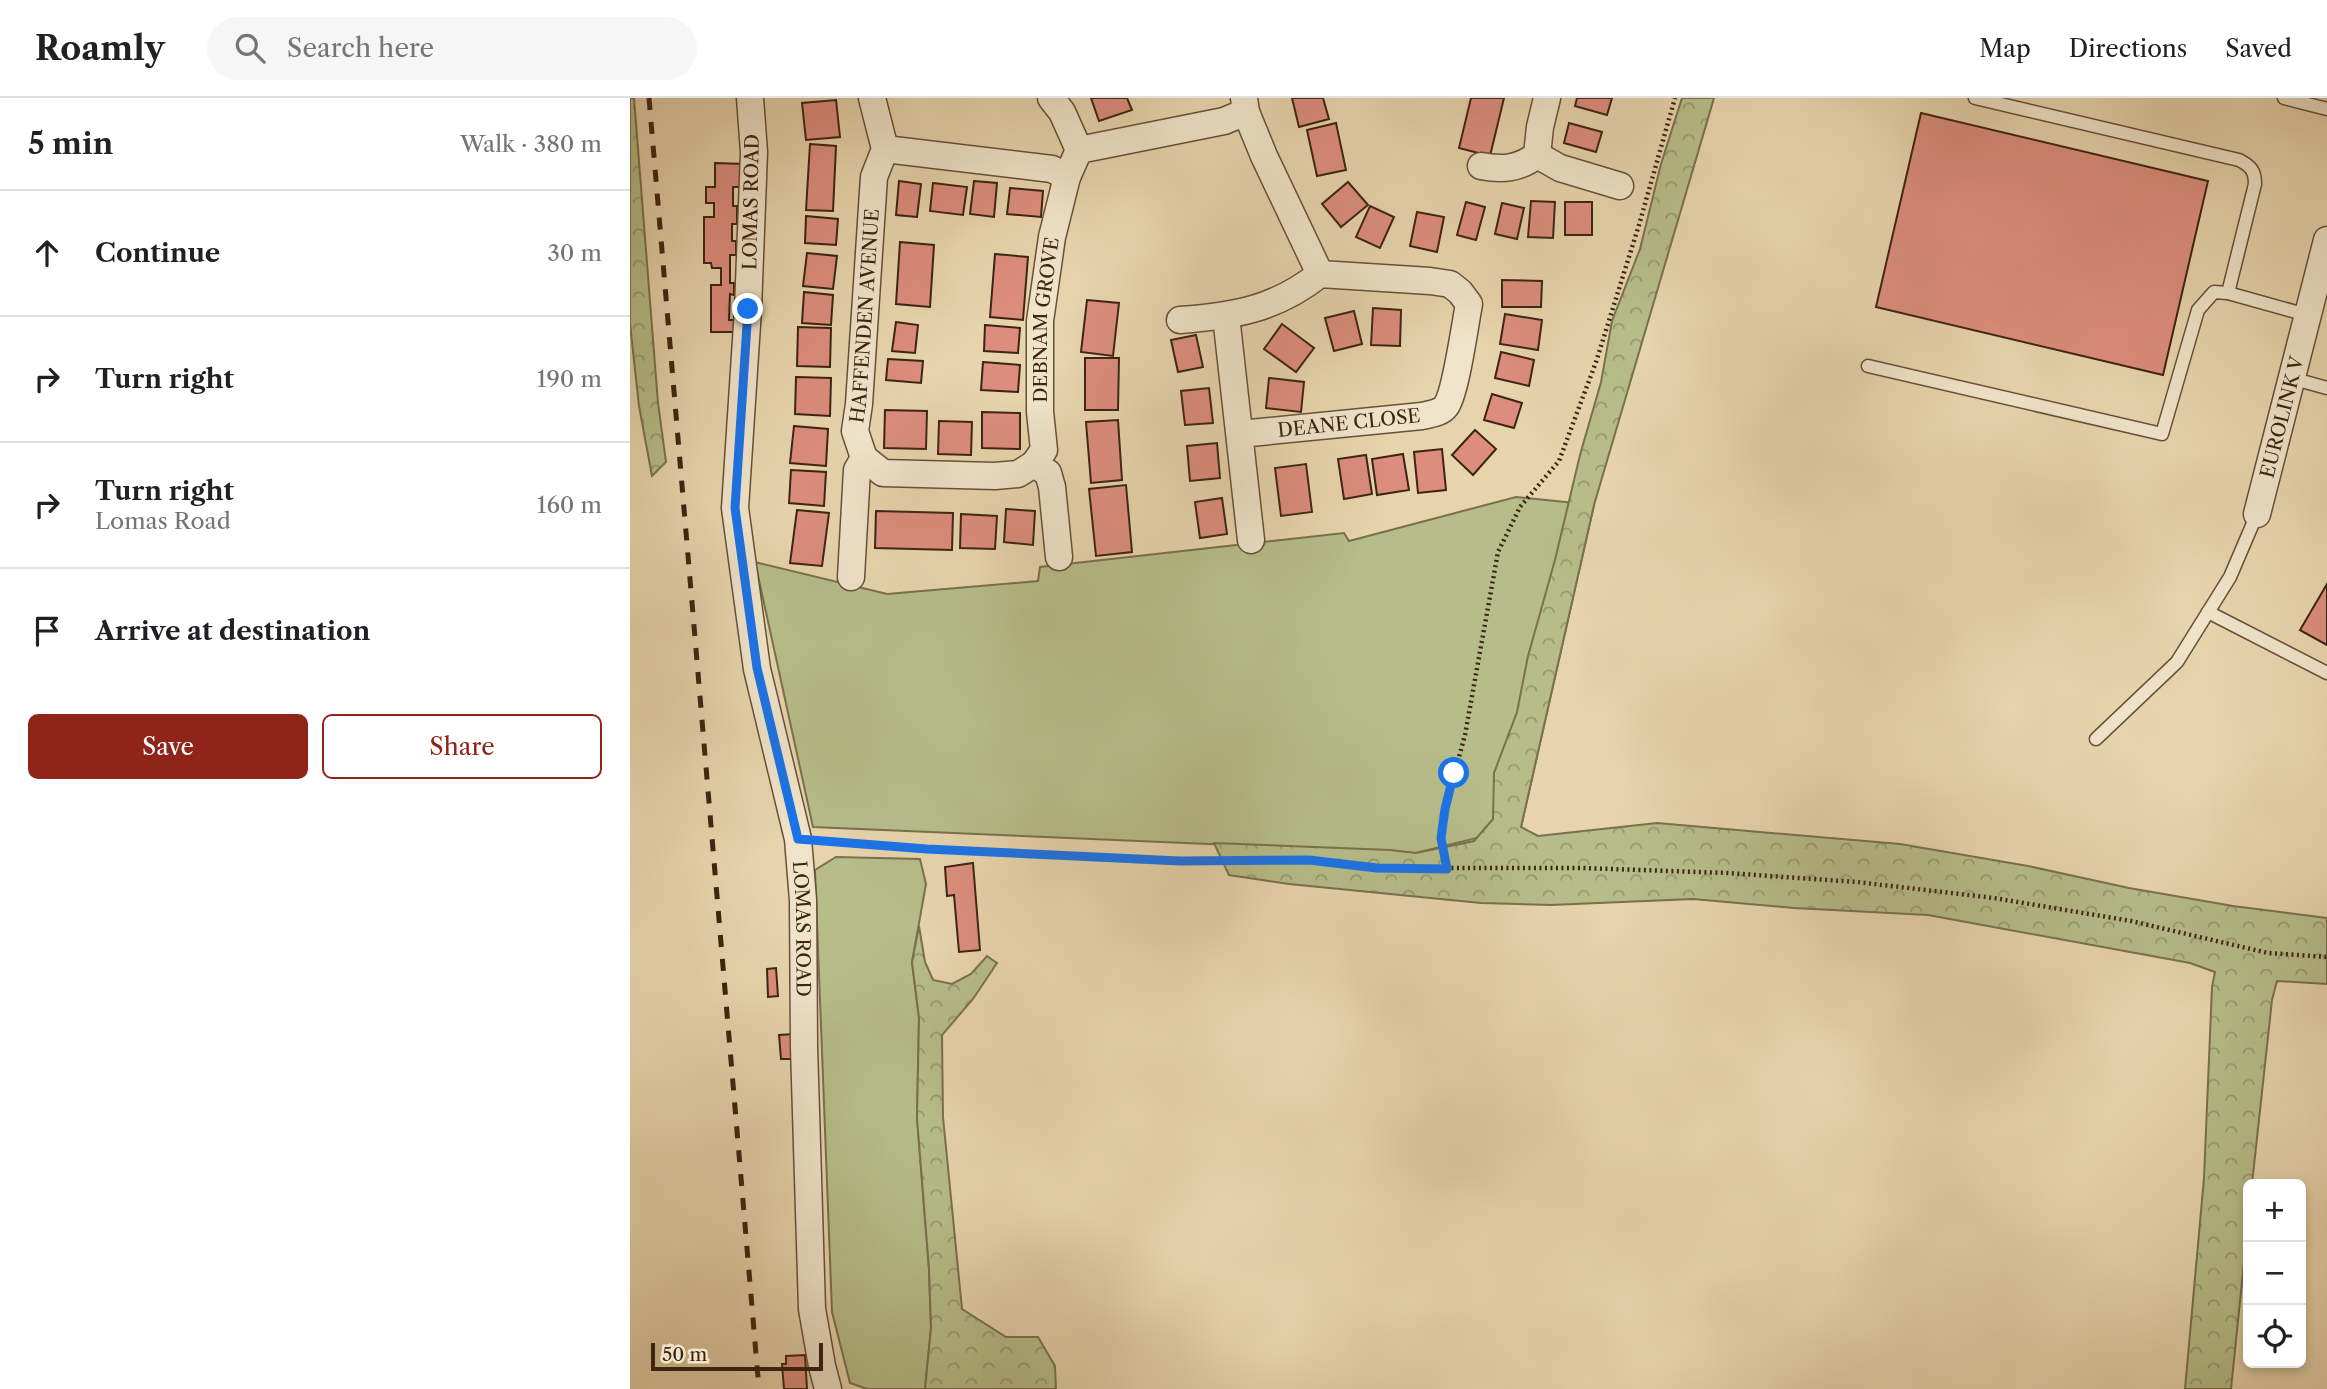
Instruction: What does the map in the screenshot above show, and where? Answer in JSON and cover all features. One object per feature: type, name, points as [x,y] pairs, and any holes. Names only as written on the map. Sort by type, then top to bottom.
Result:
[{"type":"street","name":"LOMAS ROAD","points":[[750,98],[754,152],[748,309],[735,508],[757,668],[798,839],[803,900],[804,1047],[812,1309],[828,1389]]},
{"type":"street","points":[[873,98],[885,149],[1052,169],[1067,177]]},
{"type":"street","points":[[1051,98],[1062,111],[1079,150],[1224,121],[1245,105],[1264,156],[1320,274],[1303,287],[1258,309],[1226,316],[1180,320]]},
{"type":"street","points":[[1481,166],[1500,170],[1527,163],[1537,155],[1547,98]]},
{"type":"street","name":"HAFFENDEN AVENUE","points":[[851,577],[858,470],[864,458],[855,431],[874,177],[885,149]]},
{"type":"street","name":"DEBNAM GROVE","points":[[1034,464],[1044,450],[1040,412],[1040,321],[1052,237],[1067,177],[1079,150]]},
{"type":"street","points":[[1537,155],[1560,168],[1620,186]]},
{"type":"street","name":"EUROLINK V","points":[[2257,514],[2327,240]]},
{"type":"street","name":"DEANE CLOSE","points":[[1240,434],[1422,416],[1436,413],[1446,406],[1453,387],[1469,304],[1460,292],[1450,284],[1430,281],[1320,274]]},
{"type":"street","points":[[1226,316],[1251,540]]},
{"type":"street","points":[[864,458],[883,473],[995,476],[1018,474],[1034,464],[1048,473],[1052,487],[1059,557]]},
{"type":"lane","points":[[1975,98],[2239,160],[2249,165],[2255,173],[2255,184],[2228,293]]},
{"type":"lane","points":[[2284,98],[2327,109]]},
{"type":"lane","points":[[1868,366],[2162,435],[2198,310],[2214,292],[2228,293],[2307,315]]},
{"type":"lane","points":[[2291,379],[2327,388]]},
{"type":"lane","points":[[2096,739],[2177,662],[2230,577],[2257,514]]},
{"type":"lane","points":[[2208,612],[2327,673]]},
{"type":"path","points":[[1447,869],[1441,838],[1445,809],[1465,735],[1499,552],[1520,507],[1559,461],[1608,324],[1675,98]]},
{"type":"path","points":[[798,839],[927,849],[1180,861],[1309,860],[1377,868],[1583,868],[1727,873],[1857,882],[1994,898],[2131,921],[2268,953],[2327,957]]},
{"type":"green space","points":[[630,98],[634,98],[658,403],[666,462],[652,476],[639,406],[630,324]]},
{"type":"green space","points":[[1682,98],[1714,98],[1594,505],[1521,827],[1538,836],[1657,823],[1900,844],[2028,866],[2129,888],[2233,906],[2327,918],[2327,984],[2277,981],[2272,1000],[2253,1179],[2243,1179],[2243,1273],[2231,1389],[2185,1389],[2204,1178],[2212,987],[2215,972],[2190,963],[1928,915],[1794,908],[1693,899],[1551,905],[1481,903],[1289,884],[1229,875],[1214,843],[1416,853],[1474,841],[1493,819],[1494,773],[1517,712],[1528,656],[1601,382],[1612,321],[1640,249],[1661,164]]},
{"type":"green space","points":[[1516,497],[1594,505],[1521,827],[1416,853],[813,827],[755,562],[887,594],[1038,581],[1040,567],[1344,533],[1349,541]]},
{"type":"green space","points":[[836,857],[920,859],[926,884],[912,962],[919,1018],[917,1118],[931,1328],[925,1389],[867,1389],[850,1383],[832,1312],[815,870]]},
{"type":"green space","points":[[919,926],[925,962],[933,980],[952,984],[971,974],[987,956],[997,963],[973,999],[942,1035],[943,1117],[962,1309],[1006,1337],[1038,1337],[1055,1366],[1056,1389],[925,1389],[931,1328],[917,1118],[919,1018],[912,962]]},
{"type":"building","points":[[1091,98],[1127,98],[1132,110],[1099,121]]},
{"type":"building","points":[[1292,98],[1323,98],[1329,119],[1299,127]]},
{"type":"building","points":[[1471,98],[1504,98],[1490,156],[1459,148]]},
{"type":"building","points":[[1577,98],[1612,98],[1607,115],[1575,106]]},
{"type":"building","points":[[836,100],[840,137],[806,140],[802,103]]},
{"type":"building","points":[[1921,113],[2208,181],[2163,375],[1876,307]]},
{"type":"building","points":[[1336,123],[1346,170],[1317,176],[1307,130]]},
{"type":"building","points":[[1569,123],[1602,132],[1596,152],[1564,143]]},
{"type":"building","points":[[810,144],[836,146],[833,211],[806,210]]},
{"type":"building","points":[[715,163],[745,164],[744,187],[733,187],[737,224],[732,224],[732,241],[736,241],[736,255],[730,255],[730,283],[734,283],[734,295],[730,294],[729,320],[734,320],[734,332],[711,332],[711,285],[721,285],[721,268],[712,268],[711,263],[704,263],[704,217],[714,217],[714,203],[706,203],[706,187],[715,187]]},
{"type":"building","points":[[899,181],[921,184],[917,217],[896,215]]},
{"type":"building","points":[[974,181],[997,183],[994,217],[970,214]]},
{"type":"building","points":[[1348,182],[1368,205],[1341,227],[1322,204]]},
{"type":"building","points":[[933,183],[967,187],[963,215],[930,211]]},
{"type":"building","points":[[1010,188],[1043,191],[1041,217],[1007,214]]},
{"type":"building","points":[[1531,201],[1555,202],[1553,238],[1528,237]]},
{"type":"building","points":[[1466,202],[1485,207],[1476,240],[1457,235]]},
{"type":"building","points":[[1565,202],[1592,202],[1592,235],[1565,235]]},
{"type":"building","points":[[1502,203],[1524,208],[1517,239],[1495,234]]},
{"type":"building","points":[[1370,206],[1394,217],[1380,248],[1356,237]]},
{"type":"building","points":[[1417,212],[1444,217],[1437,252],[1410,246]]},
{"type":"building","points":[[806,216],[838,219],[836,245],[805,243]]},
{"type":"building","points":[[900,242],[934,245],[930,307],[896,304]]},
{"type":"building","points":[[807,253],[837,256],[833,289],[803,286]]},
{"type":"building","points":[[995,254],[1028,257],[1023,320],[990,317]]},
{"type":"building","points":[[1502,280],[1542,281],[1541,307],[1502,307]]},
{"type":"building","points":[[804,292],[833,295],[831,325],[802,323]]},
{"type":"building","points":[[1087,300],[1119,303],[1113,356],[1081,352]]},
{"type":"building","points":[[1373,308],[1401,310],[1400,346],[1371,345]]},
{"type":"building","points":[[1354,311],[1362,344],[1334,351],[1325,318]]},
{"type":"building","points":[[1505,314],[1542,320],[1538,350],[1500,344]]},
{"type":"building","points":[[896,322],[918,325],[915,353],[892,351]]},
{"type":"building","points":[[1282,324],[1314,348],[1296,372],[1264,349]]},
{"type":"building","points":[[985,325],[1020,328],[1018,353],[984,351]]},
{"type":"building","points":[[798,327],[831,328],[830,367],[797,366]]},
{"type":"building","points":[[1196,335],[1203,367],[1178,372],[1171,340]]},
{"type":"building","points":[[1501,352],[1534,360],[1529,386],[1495,378]]},
{"type":"building","points":[[1085,358],[1119,358],[1118,410],[1085,410]]},
{"type":"building","points":[[888,359],[923,361],[921,383],[886,380]]},
{"type":"building","points":[[983,362],[1020,365],[1018,392],[981,390]]},
{"type":"building","points":[[796,377],[831,378],[830,416],[795,414]]},
{"type":"building","points":[[1269,378],[1304,382],[1301,412],[1266,408]]},
{"type":"building","points":[[1209,388],[1213,423],[1185,425],[1181,391]]},
{"type":"building","points":[[1492,394],[1522,403],[1514,428],[1484,420]]},
{"type":"building","points":[[885,410],[927,411],[926,449],[884,448]]},
{"type":"building","points":[[982,412],[1020,413],[1020,449],[982,448]]},
{"type":"building","points":[[1118,420],[1122,480],[1091,483],[1086,422]]},
{"type":"building","points":[[939,421],[972,422],[971,455],[938,454]]},
{"type":"building","points":[[794,426],[828,429],[826,466],[790,463]]},
{"type":"building","points":[[1475,430],[1496,449],[1473,475],[1452,455]]},
{"type":"building","points":[[1217,443],[1220,478],[1190,481],[1187,446]]},
{"type":"building","points":[[1442,449],[1446,490],[1418,493],[1414,452]]},
{"type":"building","points":[[1403,454],[1409,490],[1377,495],[1372,459]]},
{"type":"building","points":[[1366,455],[1372,494],[1344,499],[1338,459]]},
{"type":"building","points":[[1306,464],[1312,512],[1281,516],[1275,468]]},
{"type":"building","points":[[791,470],[826,472],[824,506],[789,503]]},
{"type":"building","points":[[1126,485],[1132,552],[1096,556],[1089,489]]},
{"type":"building","points":[[1222,498],[1227,534],[1200,538],[1195,502]]},
{"type":"building","points":[[1006,509],[1035,511],[1033,545],[1004,542]]},
{"type":"building","points":[[797,510],[829,513],[822,566],[790,563]]},
{"type":"building","points":[[876,511],[953,513],[952,550],[875,548]]},
{"type":"building","points":[[961,514],[997,516],[995,549],[960,548]]},
{"type":"building","points":[[2327,584],[2327,645],[2300,630]]},
{"type":"building","points":[[973,863],[980,950],[959,952],[954,895],[947,896],[945,867]]},
{"type":"building","points":[[776,968],[778,996],[768,997],[767,969]]},
{"type":"building","points":[[794,1034],[796,1059],[781,1059],[779,1035]]},
{"type":"building","points":[[805,1355],[807,1389],[784,1389],[782,1364],[786,1364],[786,1356]]},
{"type":"railway","points":[[649,98],[759,1389]]},
{"type":"route","points":[[748,309],[735,508],[757,668],[798,839],[927,849],[1180,861],[1309,860],[1377,868],[1447,869],[1441,838],[1454,773]]}]
